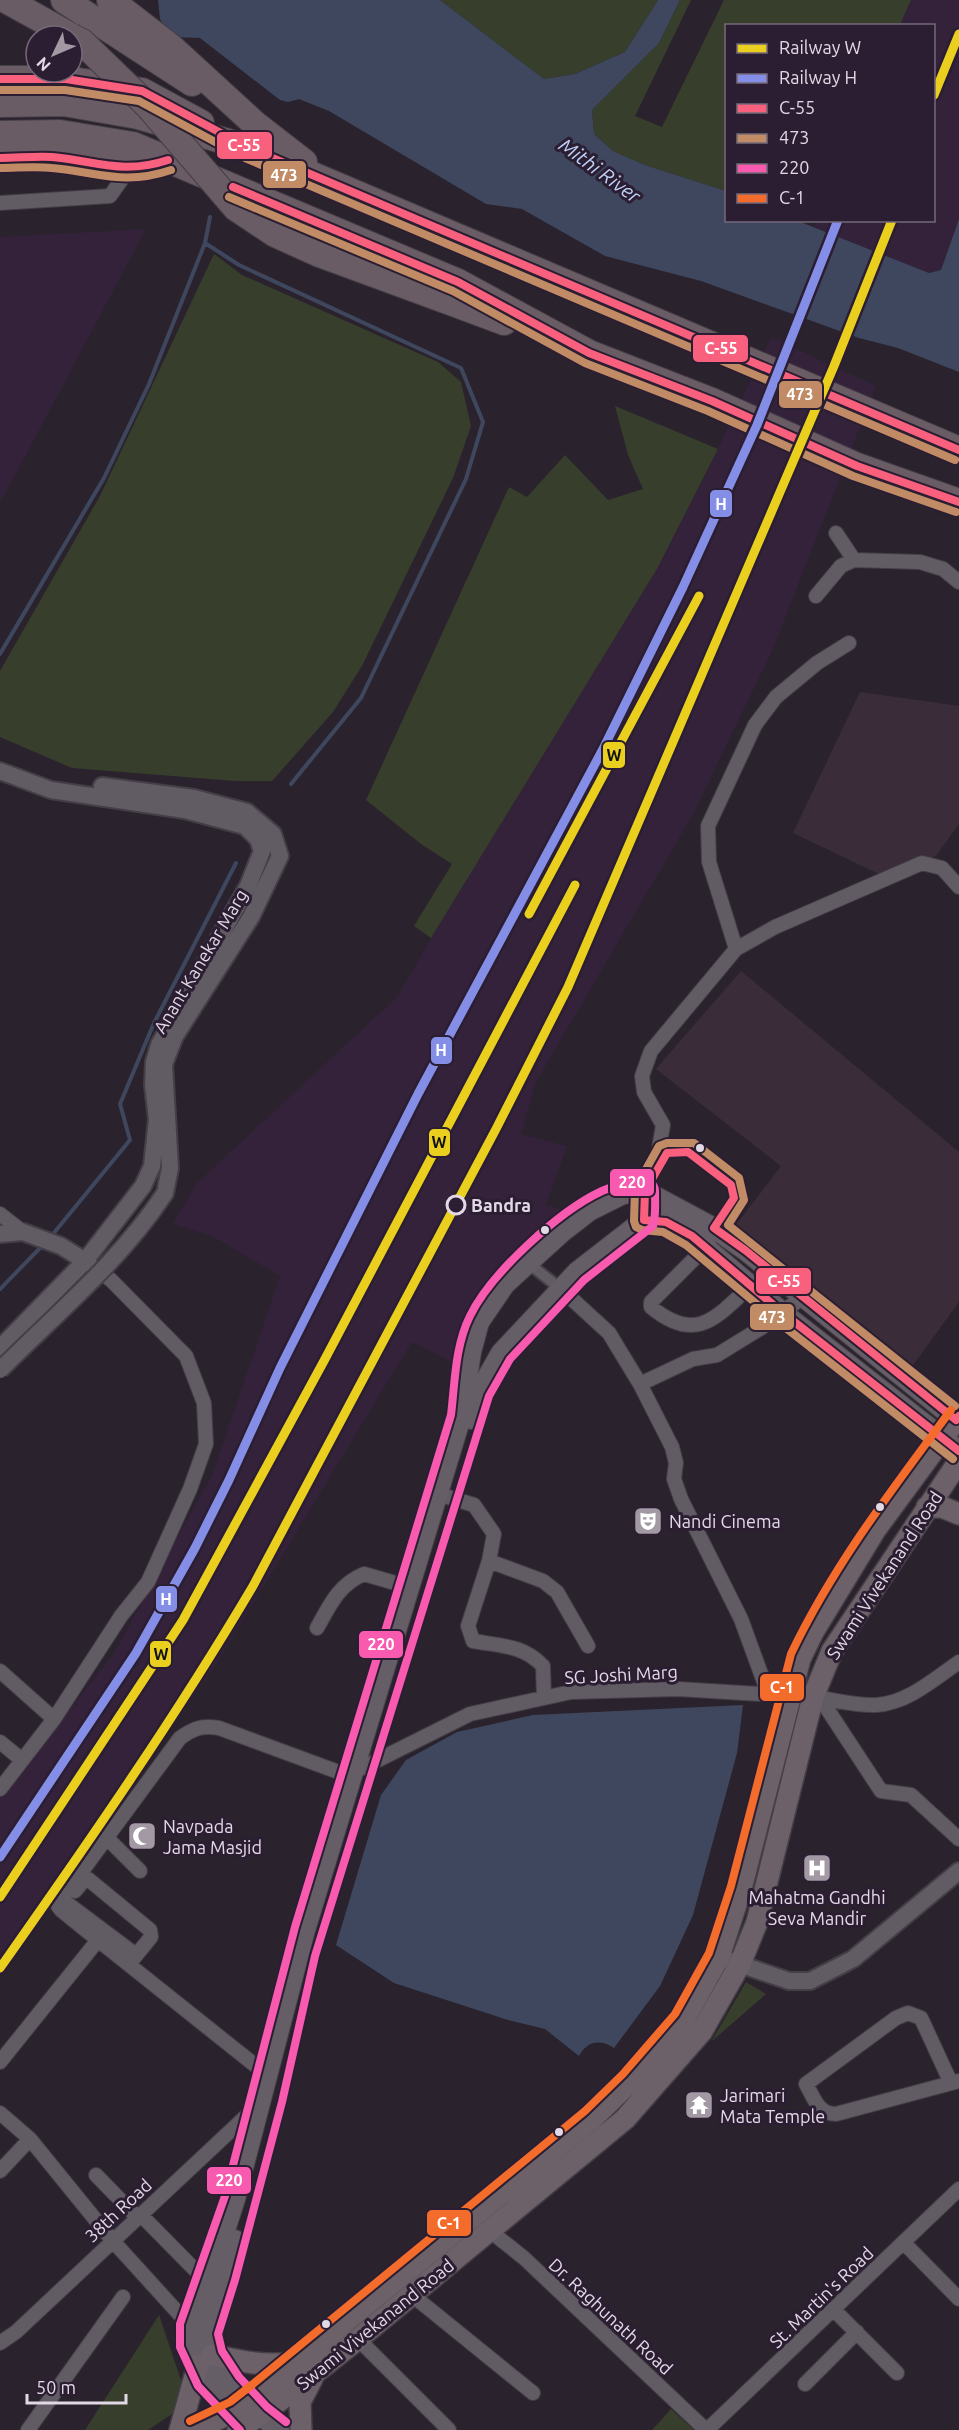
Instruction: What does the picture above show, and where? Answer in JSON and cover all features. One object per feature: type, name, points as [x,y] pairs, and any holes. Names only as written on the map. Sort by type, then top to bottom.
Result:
[{"type":"highway","points":[[6,0],[50,24]]},
{"type":"highway","points":[[64,0],[167,66],[252,136],[330,183],[959,450]]},
{"type":"highway","points":[[110,0],[171,47],[252,136]]},
{"type":"highway","points":[[84,44],[149,107],[236,208],[275,234],[317,253],[712,401],[857,466],[959,502]]},
{"type":"highway","points":[[0,79],[66,79],[142,91],[252,136]]},
{"type":"highway","points":[[0,104],[64,103],[252,136]]},
{"type":"highway","points":[[0,134],[60,133],[131,157],[151,167],[168,160],[458,282],[589,353]]},
{"type":"highway","points":[[0,158],[131,157]]},
{"type":"main road","points":[[279,2430],[245,2422],[205,2360],[190,2344],[190,2326],[235,2199],[266,2074],[461,1417],[471,1352],[479,1322],[505,1284],[589,1211],[623,1194],[645,1191],[714,1228],[958,1419]]},
{"type":"main road","points":[[356,1770],[448,1497],[479,1392],[487,1375],[501,1353],[578,1272],[644,1220],[666,1222],[692,1236],[783,1313],[951,1445]]},
{"type":"main road","name":"Swami Vivekanand Road","points":[[245,2422],[297,2362],[592,2118],[631,2081],[684,2020],[718,1957],[741,1889],[800,1659],[813,1632],[875,1530],[951,1445],[958,1419]]},
{"type":"main road","name":"Swami Vivekanand Road","points":[[195,2430],[245,2422],[358,2339],[625,2119],[702,2031],[740,1964],[758,1922],[816,1698],[832,1651],[959,1461]]},
{"type":"main road","points":[[927,1507],[942,1507],[959,1514]]},
{"type":"main road","points":[[180,2430],[205,2360],[207,2334],[225,2277],[272,2099],[314,1914]]},
{"type":"main road","points":[[205,2360],[259,2365],[297,2362]]},
{"type":"main road","points":[[301,2430],[300,2402],[318,2368]]},
{"type":"street","points":[[0,203],[108,197],[115,191],[131,157]]},
{"type":"street","points":[[836,533],[854,560]]},
{"type":"street","points":[[816,596],[841,566],[854,560],[920,562],[944,569],[959,582]]},
{"type":"street","points":[[736,949],[709,862],[708,826],[755,725],[776,697],[817,663],[849,643]]},
{"type":"street","name":"Anant Kanekar Marg","points":[[0,1370],[119,1252],[147,1220],[165,1193],[170,1168],[164,1064],[176,1036],[251,917],[280,856],[273,834],[248,812],[194,798],[54,781],[6,768]]},
{"type":"street","name":"Anant Kanekar Marg","points":[[0,1348],[85,1261],[143,1186],[152,1166],[157,1119],[153,1086],[154,1062],[159,1045],[248,886],[262,852],[258,839],[245,826],[185,810],[51,790],[6,768]]},
{"type":"street","points":[[644,1220],[645,1191],[657,1161],[663,1125],[644,1092],[642,1076],[651,1052],[736,949],[775,927],[922,863],[942,868],[959,887]]},
{"type":"street","points":[[0,1214],[23,1232],[61,1246],[111,1280],[186,1356],[204,1403],[206,1444],[190,1489],[148,1582],[122,1616],[54,1719],[0,1789]]},
{"type":"street","points":[[714,1228],[705,1248],[651,1302],[651,1307],[665,1318],[686,1324],[701,1325],[716,1318],[750,1286]]},
{"type":"street","points":[[0,1234],[23,1232]]},
{"type":"street","points":[[528,1263],[561,1289],[609,1333],[640,1384],[672,1447],[676,1463],[674,1479],[681,1499],[741,1619],[768,1693]]},
{"type":"street","points":[[640,1384],[693,1359],[717,1355],[783,1313],[802,1297]]},
{"type":"street","points":[[448,1497],[474,1505],[494,1534],[489,1561],[468,1626],[473,1641],[519,1649],[532,1655],[543,1666],[544,1698]]},
{"type":"street","points":[[489,1561],[543,1581],[557,1592],[588,1646]]},
{"type":"street","points":[[317,1628],[336,1595],[348,1581],[364,1574],[409,1587]]},
{"type":"street","points":[[816,1698],[874,1705],[888,1703],[914,1693],[959,1662]]},
{"type":"street","points":[[0,1671],[54,1719]]},
{"type":"street","name":"SG Joshi Marg","points":[[356,1770],[470,1714],[571,1692],[678,1689],[768,1693],[789,1698]]},
{"type":"street","points":[[816,1698],[881,1791],[911,1795],[959,1839]]},
{"type":"street","points":[[66,1909],[106,1837],[180,1738],[194,1728],[207,1726],[219,1728],[356,1770]]},
{"type":"street","points":[[0,1742],[22,1760]]},
{"type":"street","points":[[106,1837],[140,1871]]},
{"type":"street","points":[[718,1957],[789,1981],[810,1981],[853,1959],[959,1871]]},
{"type":"street","points":[[66,1909],[81,1883],[88,1879],[150,1930],[152,1937],[133,1959]]},
{"type":"street","points":[[66,1909],[133,1959],[266,2074]]},
{"type":"street","points":[[0,2062],[101,1936]]},
{"type":"street","points":[[908,2013],[921,2018],[955,2082],[836,2114],[828,2114],[819,2107],[806,2084],[896,2018],[908,2013]]},
{"type":"street","name":"38th Road","points":[[0,2343],[16,2332],[260,2103]]},
{"type":"street","points":[[0,2113],[75,2184],[190,2326]]},
{"type":"street","points":[[0,2171],[30,2139]]},
{"type":"street","points":[[96,2175],[207,2282]]},
{"type":"street","name":"St. Martin's Road","points":[[706,2430],[959,2189]]},
{"type":"street","name":"Dr. Raghunath Road","points":[[490,2231],[524,2258],[706,2430]]},
{"type":"street","points":[[904,2243],[959,2299]]},
{"type":"street","points":[[412,2295],[533,2393]]},
{"type":"street","points":[[28,2430],[123,2297]]},
{"type":"street","points":[[834,2310],[897,2373]]},
{"type":"street","points":[[805,2384],[857,2332]]},
{"type":"street","points":[[358,2339],[449,2430]]},
{"type":"shaded area","points":[[911,0],[959,0],[959,219],[941,270],[929,273],[814,227],[816,222],[935,222],[935,24],[900,24]]},
{"type":"shaded area","points":[[146,229],[17,472],[0,502],[0,237]]},
{"type":"shaded area","points":[[771,337],[876,386],[773,649],[692,816],[536,1082],[521,1134],[567,1146],[546,1205],[565,1210],[519,1256],[478,1304],[467,1330],[462,1367],[412,1342],[213,1669],[0,1969],[0,1799],[114,1653],[213,1473],[280,1276],[212,1236],[173,1224],[196,1184],[398,996],[431,938],[657,569],[718,449]]},
{"type":"shaded area","points":[[860,692],[959,706],[959,824],[936,856],[883,876],[793,833]]},
{"type":"shaded area","points":[[741,971],[959,1152],[959,1302],[913,1365],[736,1225],[781,1166],[656,1069]]},
{"type":"green space","points":[[440,0],[658,0],[625,52],[575,74],[544,79]]},
{"type":"green space","points":[[680,0],[691,0],[635,116],[662,127],[724,0],[911,0],[900,24],[725,24],[725,191],[645,165],[613,151],[594,134],[592,110],[659,43]]},
{"type":"green space","points":[[214,254],[242,275],[438,362],[461,382],[471,426],[453,478],[362,666],[333,712],[272,781],[235,781],[72,768],[0,737],[0,671],[100,496]]},
{"type":"green space","points":[[615,406],[718,449],[657,569],[431,938],[414,926],[452,864],[421,844],[366,800],[509,487],[527,497],[565,455],[608,500],[643,489],[628,455]]},
{"type":"green space","points":[[746,1982],[766,1994],[711,2042]]},
{"type":"green space","points":[[159,2315],[185,2392],[178,2410],[148,2430],[85,2430]]},
{"type":"green space","points":[[671,2409],[694,2430],[652,2430]]},
{"type":"water","name":"Mithi River","points":[[158,0],[440,0],[544,79],[575,74],[625,52],[658,0],[680,0],[659,43],[592,110],[594,134],[613,151],[645,165],[725,191],[725,222],[801,222],[929,273],[941,270],[959,219],[959,372],[898,348],[859,338],[701,281],[605,256],[522,209],[486,204],[329,111],[299,99],[288,102],[280,100],[200,38],[171,37],[160,19]]},
{"type":"water","points":[[743,1705],[737,1753],[693,1915],[660,1986],[614,2048],[604,2043],[594,2043],[586,2047],[579,2056],[545,2029],[508,2020],[394,1983],[336,1945],[381,1795],[406,1760],[457,1732],[533,1715]]},
{"type":"waterway","points":[[210,217],[205,243],[239,265],[461,368],[483,422],[466,479],[361,698],[291,784]]},
{"type":"waterway","points":[[0,654],[104,478],[149,384],[205,243]]},
{"type":"waterway","points":[[53,1234],[130,1140],[120,1104],[154,1023],[236,863]]},
{"type":"waterway","points":[[0,1289],[42,1246]]},
{"type":"rail line","name":"W","points":[[935,93],[959,34]]},
{"type":"rail line","name":"H","points":[[0,1857],[136,1653],[195,1548],[280,1368],[418,1094],[603,749],[683,587],[757,425],[837,222]]},
{"type":"rail line","name":"W","points":[[0,1968],[162,1732],[253,1586],[496,1129],[568,987],[834,366],[891,222]]},
{"type":"rail line","name":"W","points":[[529,914],[699,596]]},
{"type":"rail line","name":"W","points":[[0,1897],[183,1620],[325,1359],[575,885]]},
{"type":"transit line","name":"C-55","points":[[0,79],[66,79],[142,91],[249,148],[959,450]]},
{"type":"transit line","name":"473","points":[[0,90],[65,90],[139,101],[245,158],[955,460]]},
{"type":"transit line","name":"C-55","points":[[0,158],[52,157],[123,167],[168,160]]},
{"type":"transit line","name":"473","points":[[0,168],[46,167],[125,177],[154,175],[171,170]]},
{"type":"transit line","name":"C-55","points":[[233,187],[458,282],[589,353],[712,401],[857,466],[959,502]]},
{"type":"transit line","name":"473","points":[[229,197],[453,291],[585,363],[708,411],[853,476],[956,512]]},
{"type":"transit line","name":"473","points":[[953,1459],[777,1321],[686,1245],[663,1232],[642,1230],[636,1227],[634,1221],[635,1189],[659,1146],[667,1143],[694,1143],[739,1178],[744,1200],[728,1225],[955,1406]]},
{"type":"transit line","name":"C-55","points":[[959,1416],[956,1420],[745,1250],[714,1228],[734,1198],[731,1185],[688,1152],[667,1153],[645,1191],[644,1220],[666,1222],[692,1236],[783,1313],[959,1451]]},
{"type":"transit line","name":"220","points":[[240,2430],[198,2386],[180,2347],[180,2324],[225,2196],[295,1927],[451,1415],[461,1339],[470,1316],[493,1281],[547,1228],[585,1200],[602,1191],[624,1184],[648,1182],[653,1184],[655,1190],[653,1226],[584,1280],[510,1359],[489,1396],[315,1956],[282,2102],[235,2280],[218,2334],[222,2351],[239,2377],[267,2407],[286,2422]]},
{"type":"transit line","name":"C-1","points":[[190,2421],[230,2402],[253,2384],[585,2111],[623,2074],[675,2014],[709,1953],[731,1886],[791,1654],[845,1559],[886,1498],[951,1410]]},
{"type":"place","name":"Bandra","points":[[456,1205]]},
{"type":"place","name":"Nandi Cinema","points":[[648,1521]]},
{"type":"place","name":"Navpada Jama Masjid","points":[[142,1836]]},
{"type":"place","name":"Mahatma Gandhi Seva Mandir","points":[[817,1868]]},
{"type":"place","name":"Jarimari Mata Temple","points":[[699,2105]]}]
